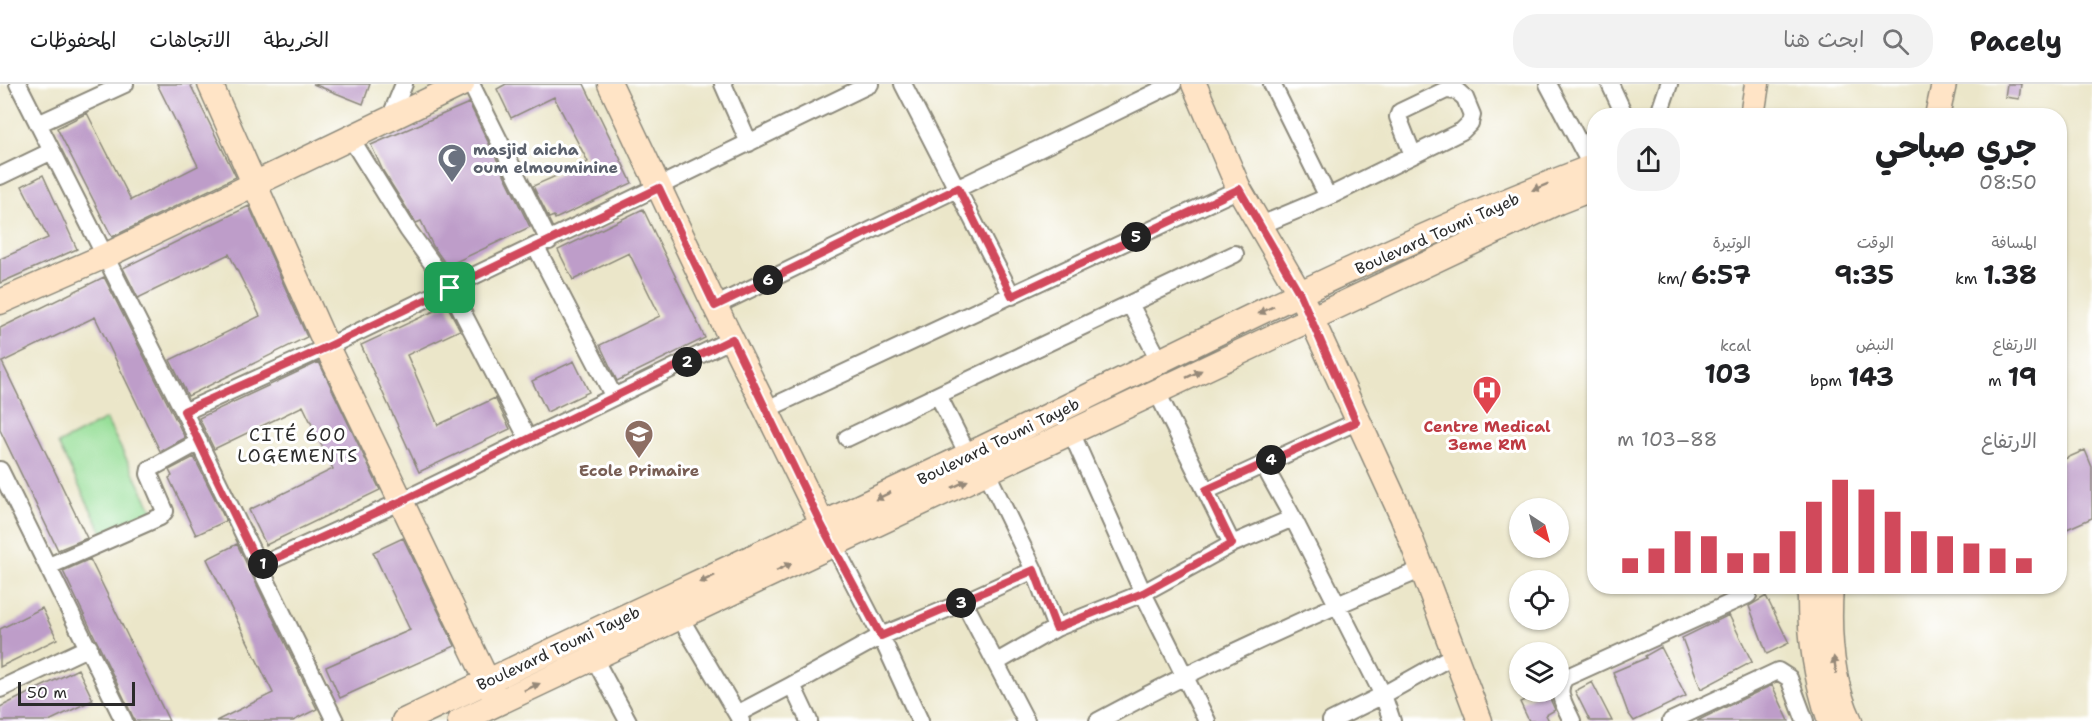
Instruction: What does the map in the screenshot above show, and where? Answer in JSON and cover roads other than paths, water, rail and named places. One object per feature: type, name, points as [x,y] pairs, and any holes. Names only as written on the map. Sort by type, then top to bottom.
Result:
[{"type":"main road","points":[[210,84],[327,347],[488,681],[480,714]]},
{"type":"main road","points":[[0,302],[105,256],[462,84]]},
{"type":"main road","points":[[610,84],[827,535]]},
{"type":"main road","points":[[1194,84],[1239,189],[1300,294],[1356,422],[1402,516],[1480,721]]},
{"type":"main road","points":[[1750,108],[1757,84]]},
{"type":"main road","points":[[1939,108],[1944,84]]},
{"type":"main road","name":"Boulevard Toumi Tayeb","points":[[480,714],[594,660],[679,616],[968,455],[1300,294],[1536,188],[1587,176]]},
{"type":"main road","name":"Boulevard Toumi Tayeb","points":[[404,721],[583,636],[986,471],[1558,202],[1587,179]]},
{"type":"main road","points":[[1810,594],[1811,644],[1820,692],[1830,721]]},
{"type":"main road","points":[[1831,594],[1834,659],[1842,704],[1850,721]]},
{"type":"street","points":[[18,84],[184,411],[335,721]]},
{"type":"street","points":[[38,124],[125,84]]},
{"type":"street","points":[[390,118],[403,84]]},
{"type":"street","points":[[471,84],[542,244],[614,397]]},
{"type":"street","points":[[723,84],[749,142]]},
{"type":"street","points":[[184,411],[327,347],[659,188],[749,142],[833,92],[870,84]]},
{"type":"street","points":[[903,84],[1012,296]]},
{"type":"street","points":[[715,306],[1173,84]]},
{"type":"street","points":[[1272,84],[1328,196]]},
{"type":"street","points":[[1548,84],[1587,160]]},
{"type":"street","points":[[1610,84],[1621,108]]},
{"type":"street","points":[[1661,108],[1669,84]]},
{"type":"street","points":[[1261,225],[1328,196],[1413,155],[1462,131],[1470,123],[1472,115],[1465,98],[1457,91],[1446,90],[1400,112],[1398,117],[1413,155]]},
{"type":"street","points":[[350,137],[408,230],[450,288],[528,440]]},
{"type":"street","points":[[0,176],[52,151]]},
{"type":"street","points":[[765,410],[1239,189]]},
{"type":"street","points":[[847,438],[1235,254]]},
{"type":"street","points":[[1130,304],[1160,362]]},
{"type":"street","points":[[259,566],[402,501],[732,339]]},
{"type":"street","points":[[1157,392],[1232,544]]},
{"type":"street","points":[[938,395],[968,455]]},
{"type":"street","points":[[1206,490],[1356,422]]},
{"type":"street","points":[[1071,432],[1143,593],[1207,721]]},
{"type":"street","points":[[49,566],[160,517],[165,512],[164,505],[149,474],[150,469],[199,442]]},
{"type":"street","points":[[1263,464],[1383,695],[1392,721]]},
{"type":"street","points":[[0,470],[5,492],[49,566],[124,721]]},
{"type":"street","points":[[986,471],[1034,570],[1056,628]]},
{"type":"street","points":[[997,662],[1056,628],[1143,593],[1232,544],[1293,518]]},
{"type":"street","points":[[827,535],[881,636],[920,721]]},
{"type":"street","points":[[1098,721],[1184,675],[1336,604],[1423,569]]},
{"type":"street","points":[[679,616],[739,717],[881,636],[1034,570]]},
{"type":"street","points":[[1572,721],[1559,693],[1560,684],[1565,678],[1748,594]]},
{"type":"street","points":[[964,602],[1026,721]]},
{"type":"street","points":[[583,636],[628,721]]},
{"type":"street","points":[[0,689],[89,647]]},
{"type":"street","points":[[1331,721],[1456,654]]},
{"type":"street","points":[[1671,721],[1778,671],[1789,678],[1805,721]]},
{"type":"street","points":[[792,685],[809,721]]},
{"type":"place","name":"masjid aicha oum elmouminine","points":[[452,184]]},
{"type":"place","name":"Centre Medical 3eme RM","points":[[1487,416]]},
{"type":"place","name":"Ecole Primaire","points":[[639,460]]},
{"type":"district","name":"CITÉ 600 LOGEMENTS","points":[[298,445]]}]
